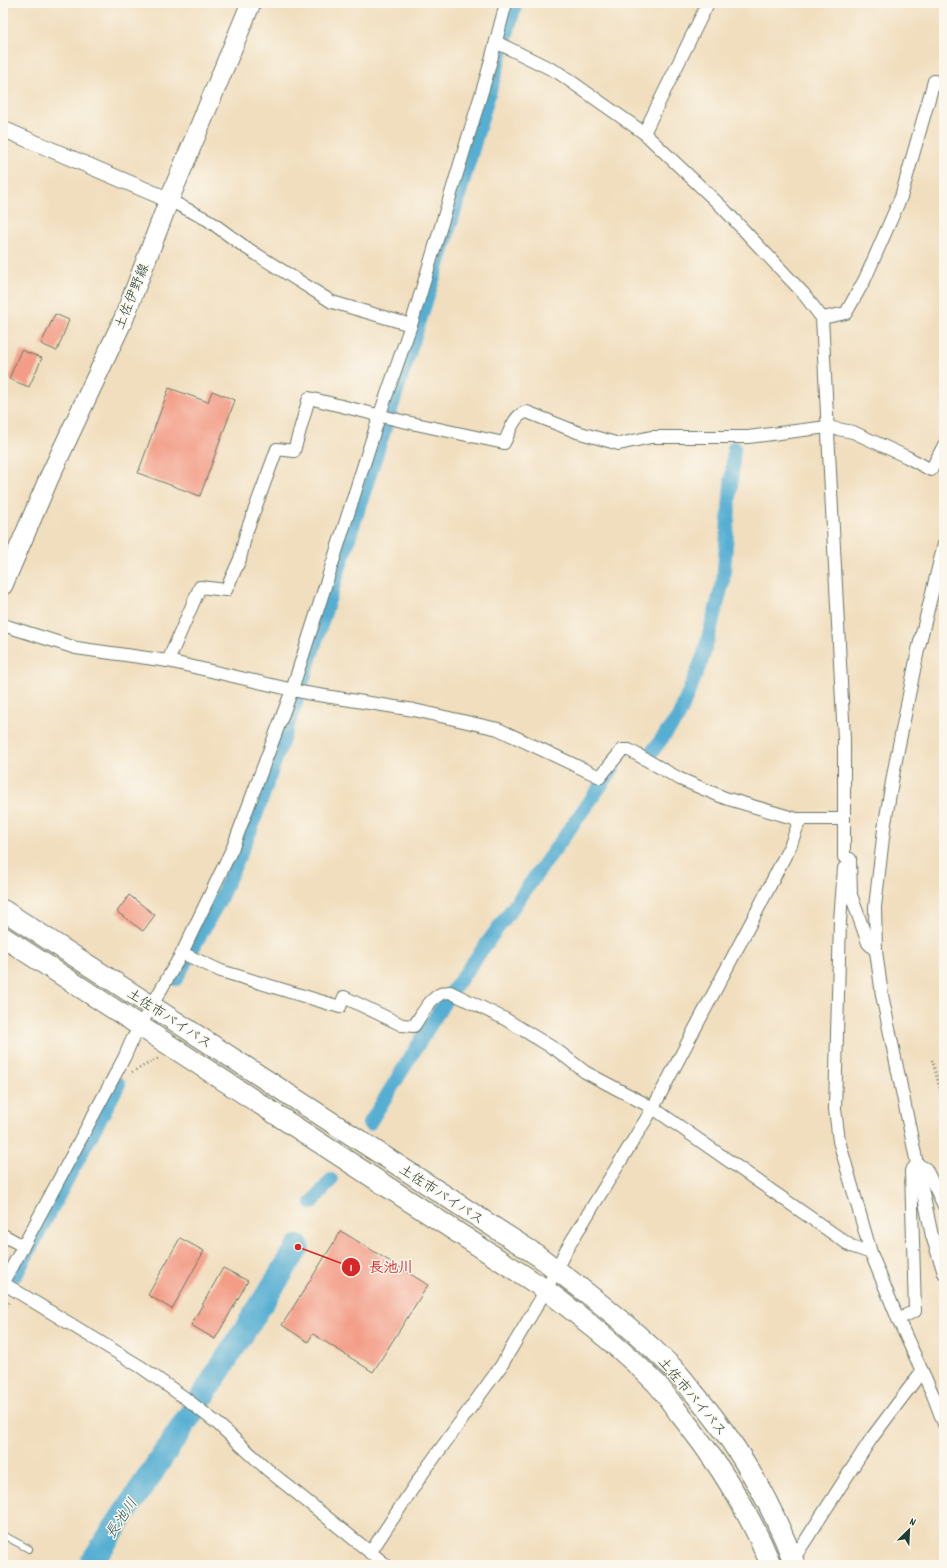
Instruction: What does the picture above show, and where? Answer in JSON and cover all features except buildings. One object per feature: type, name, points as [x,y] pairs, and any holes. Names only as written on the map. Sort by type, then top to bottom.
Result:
[{"type":"highway","name":"土佐市バイパス","points":[[3,910],[537,1255],[605,1306],[669,1364],[718,1421],[754,1477],[782,1530],[792,1564]]},
{"type":"highway","name":"土佐市バイパス","points":[[3,937],[546,1290],[591,1325],[656,1384],[701,1440],[733,1488],[761,1539],[771,1565]]},
{"type":"main road","name":"土佐伊野線","points":[[3,585],[49,478],[124,318],[169,200],[251,3]]},
{"type":"street","points":[[386,1565],[268,1470],[218,1424],[185,1398],[141,1367],[3,1283],[151,1006],[188,955],[297,691],[385,416],[411,325],[498,43],[506,3]]},
{"type":"street","points":[[644,133],[708,3]]},
{"type":"street","points":[[498,43],[512,48],[559,73],[644,133],[722,207],[803,293],[822,318],[843,731],[844,857],[840,921],[835,1109],[839,1141],[871,1253],[898,1320],[922,1371],[944,1424]]},
{"type":"street","points":[[822,318],[846,313],[865,279],[901,197],[934,82],[944,86]]},
{"type":"street","points":[[3,129],[169,200],[208,220],[245,247],[332,302],[411,325]]},
{"type":"street","points":[[168,661],[200,587],[226,590],[240,559],[246,533],[277,449],[294,451],[309,398],[504,442],[517,417],[521,413],[527,412],[577,432],[619,444],[651,436],[748,437],[827,427],[853,432],[931,470],[944,445]]},
{"type":"street","points":[[944,544],[918,650],[885,821],[875,907],[876,951],[882,995],[932,1236],[944,1273]]},
{"type":"street","points":[[3,625],[76,648],[168,661],[297,691],[414,710],[498,729],[600,777],[622,750],[628,750],[680,779],[725,798],[800,820],[844,819]]},
{"type":"street","points":[[370,1552],[423,1473],[501,1366],[546,1290],[556,1269],[652,1108],[757,911],[791,844],[800,820]]},
{"type":"street","points":[[844,857],[850,859],[851,895],[868,943],[876,951]]},
{"type":"street","points":[[188,955],[221,971],[340,1007],[344,997],[402,1025],[414,1026],[434,998],[441,994],[450,992],[505,1019],[558,1051],[585,1072],[652,1108],[851,1246],[871,1253]]},
{"type":"street","points":[[917,1164],[926,1169],[944,1206]]},
{"type":"street","points":[[898,1320],[915,1311],[911,1171],[917,1164]]},
{"type":"street","points":[[3,1235],[23,1246]]},
{"type":"street","points":[[792,1564],[871,1439],[922,1371]]},
{"type":"lane","points":[[3,1535],[30,1549]]},
{"type":"path","points":[[128,1078],[132,1071],[160,1058]]},
{"type":"path","points":[[932,1060],[944,1103]]},
{"type":"path","points":[[3,1314],[15,1290]]},
{"type":"waterway","points":[[176,979],[219,901],[251,830],[295,705],[445,243],[516,3]]},
{"type":"waterway","points":[[648,757],[679,716],[703,657],[723,582],[734,448]]},
{"type":"waterway","points":[[453,990],[613,769]]},
{"type":"waterway","points":[[369,1124],[449,995]]},
{"type":"waterway","points":[[16,1275],[119,1084]]},
{"type":"waterway","points":[[312,1203],[331,1180]]},
{"type":"waterway","name":"長池川","points":[[200,1400],[298,1247]]},
{"type":"waterway","name":"長池川","points":[[90,1565],[192,1412]]},
{"type":"place","name":"長池川","points":[[298,1247]]}]
